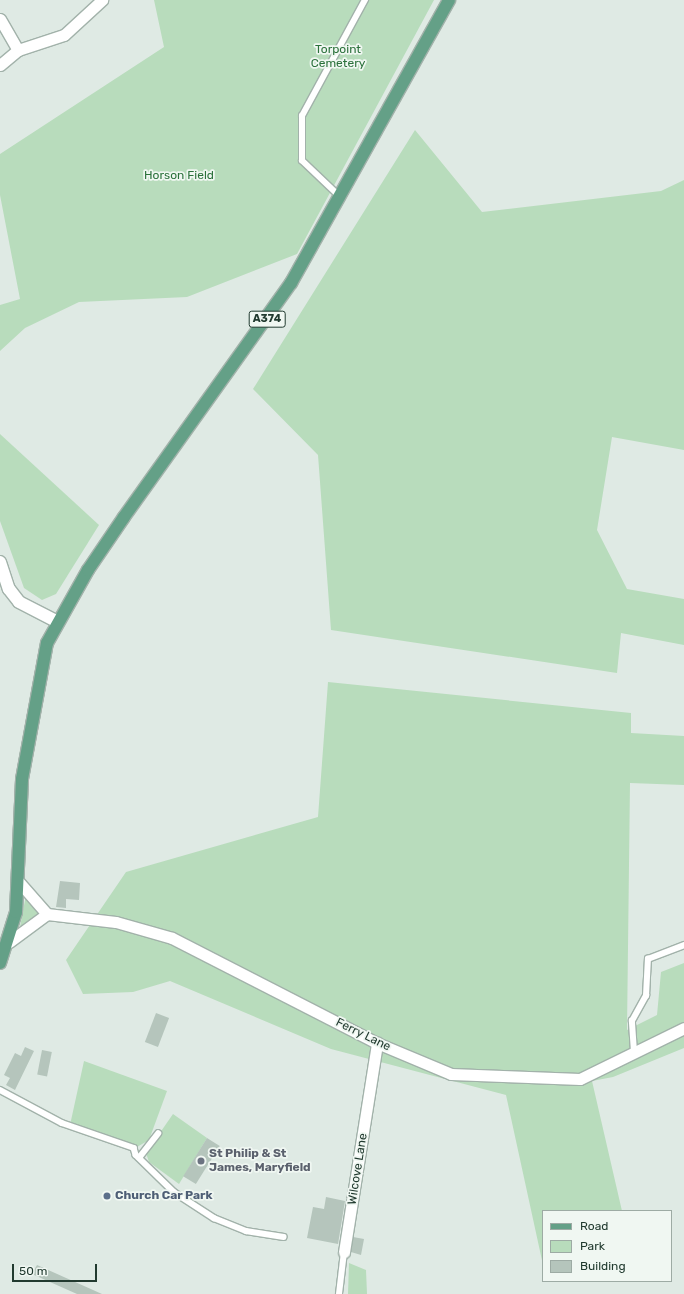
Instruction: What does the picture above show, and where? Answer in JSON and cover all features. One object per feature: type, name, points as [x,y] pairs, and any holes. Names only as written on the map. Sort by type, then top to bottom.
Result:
[{"type":"main road","name":"A374","points":[[0,963],[9,942],[19,882],[22,780],[30,723],[41,664],[58,622],[124,517],[278,304],[341,197],[449,0]]},
{"type":"street","points":[[0,65],[18,50],[64,35],[102,0]]},
{"type":"street","points":[[0,19],[18,50]]},
{"type":"street","points":[[0,562],[9,589],[19,602],[58,622]]},
{"type":"street","points":[[9,942],[47,914],[19,882]]},
{"type":"street","name":"Ferry Lane","points":[[47,914],[116,922],[172,938],[377,1043],[451,1074],[580,1079],[684,1028]]},
{"type":"street","name":"Wilcove Lane","points":[[344,1252],[377,1043]]},
{"type":"lane","points":[[341,197],[302,161],[302,116],[365,0]]},
{"type":"lane","points":[[634,1052],[632,1021],[646,996],[648,959],[684,945]]},
{"type":"lane","points":[[0,1090],[62,1123],[134,1148],[139,1158],[174,1192],[214,1218],[246,1231],[284,1237]]},
{"type":"lane","points":[[139,1158],[158,1134]]},
{"type":"lane","name":"Wilcove Lane","points":[[339,1294],[344,1252]]},
{"type":"green space","name":"Horson Field","points":[[154,0],[434,0],[297,254],[187,297],[79,302],[25,328],[0,351],[0,305],[20,299],[0,195],[0,154],[164,47]]},
{"type":"green space","points":[[415,130],[482,212],[661,191],[684,180],[684,450],[612,437],[597,530],[627,589],[684,599],[684,645],[621,633],[617,673],[331,630],[318,455],[253,389]]},
{"type":"green space","points":[[0,434],[99,525],[56,594],[42,600],[24,588],[0,521]]},
{"type":"green space","points":[[328,682],[631,713],[631,733],[684,736],[684,785],[630,783],[627,1030],[657,1015],[661,972],[684,963],[684,1048],[613,1077],[592,1081],[622,1210],[542,1210],[542,1260],[506,1095],[331,1049],[170,981],[133,992],[83,994],[66,960],[126,872],[318,817]]},
{"type":"green space","points":[[26,895],[40,915],[20,927]]},
{"type":"green space","points":[[84,1061],[167,1091],[149,1140],[137,1147],[70,1125]]},
{"type":"green space","points":[[173,1114],[207,1138],[179,1184],[149,1162],[146,1153]]},
{"type":"green space","points":[[349,1263],[366,1270],[367,1294],[348,1294]]},
{"type":"building","points":[[60,881],[80,883],[79,900],[66,899],[66,908],[56,907]]},
{"type":"building","points":[[156,1013],[169,1018],[158,1047],[145,1042]]},
{"type":"building","points":[[25,1047],[34,1051],[15,1090],[6,1085],[10,1078],[4,1075],[15,1053],[21,1056]]},
{"type":"building","points":[[42,1050],[52,1052],[47,1076],[37,1075]]},
{"type":"building","name":"St Philip & St James, Maryfield","points":[[207,1138],[220,1146],[196,1184],[183,1176]]},
{"type":"building","points":[[326,1197],[345,1201],[338,1244],[307,1238],[313,1207],[324,1209]]},
{"type":"building","points":[[353,1237],[364,1239],[361,1255],[351,1252]]},
{"type":"building","points":[[37,1265],[102,1294],[77,1294],[32,1274]]},
{"type":"place","name":"St Philip & St James, Maryfield","points":[[201,1161]]},
{"type":"place","name":"Church Car Park","points":[[107,1196]]},
{"type":"park label","name":"Torpoint Cemetery","points":[[338,57]]}]
